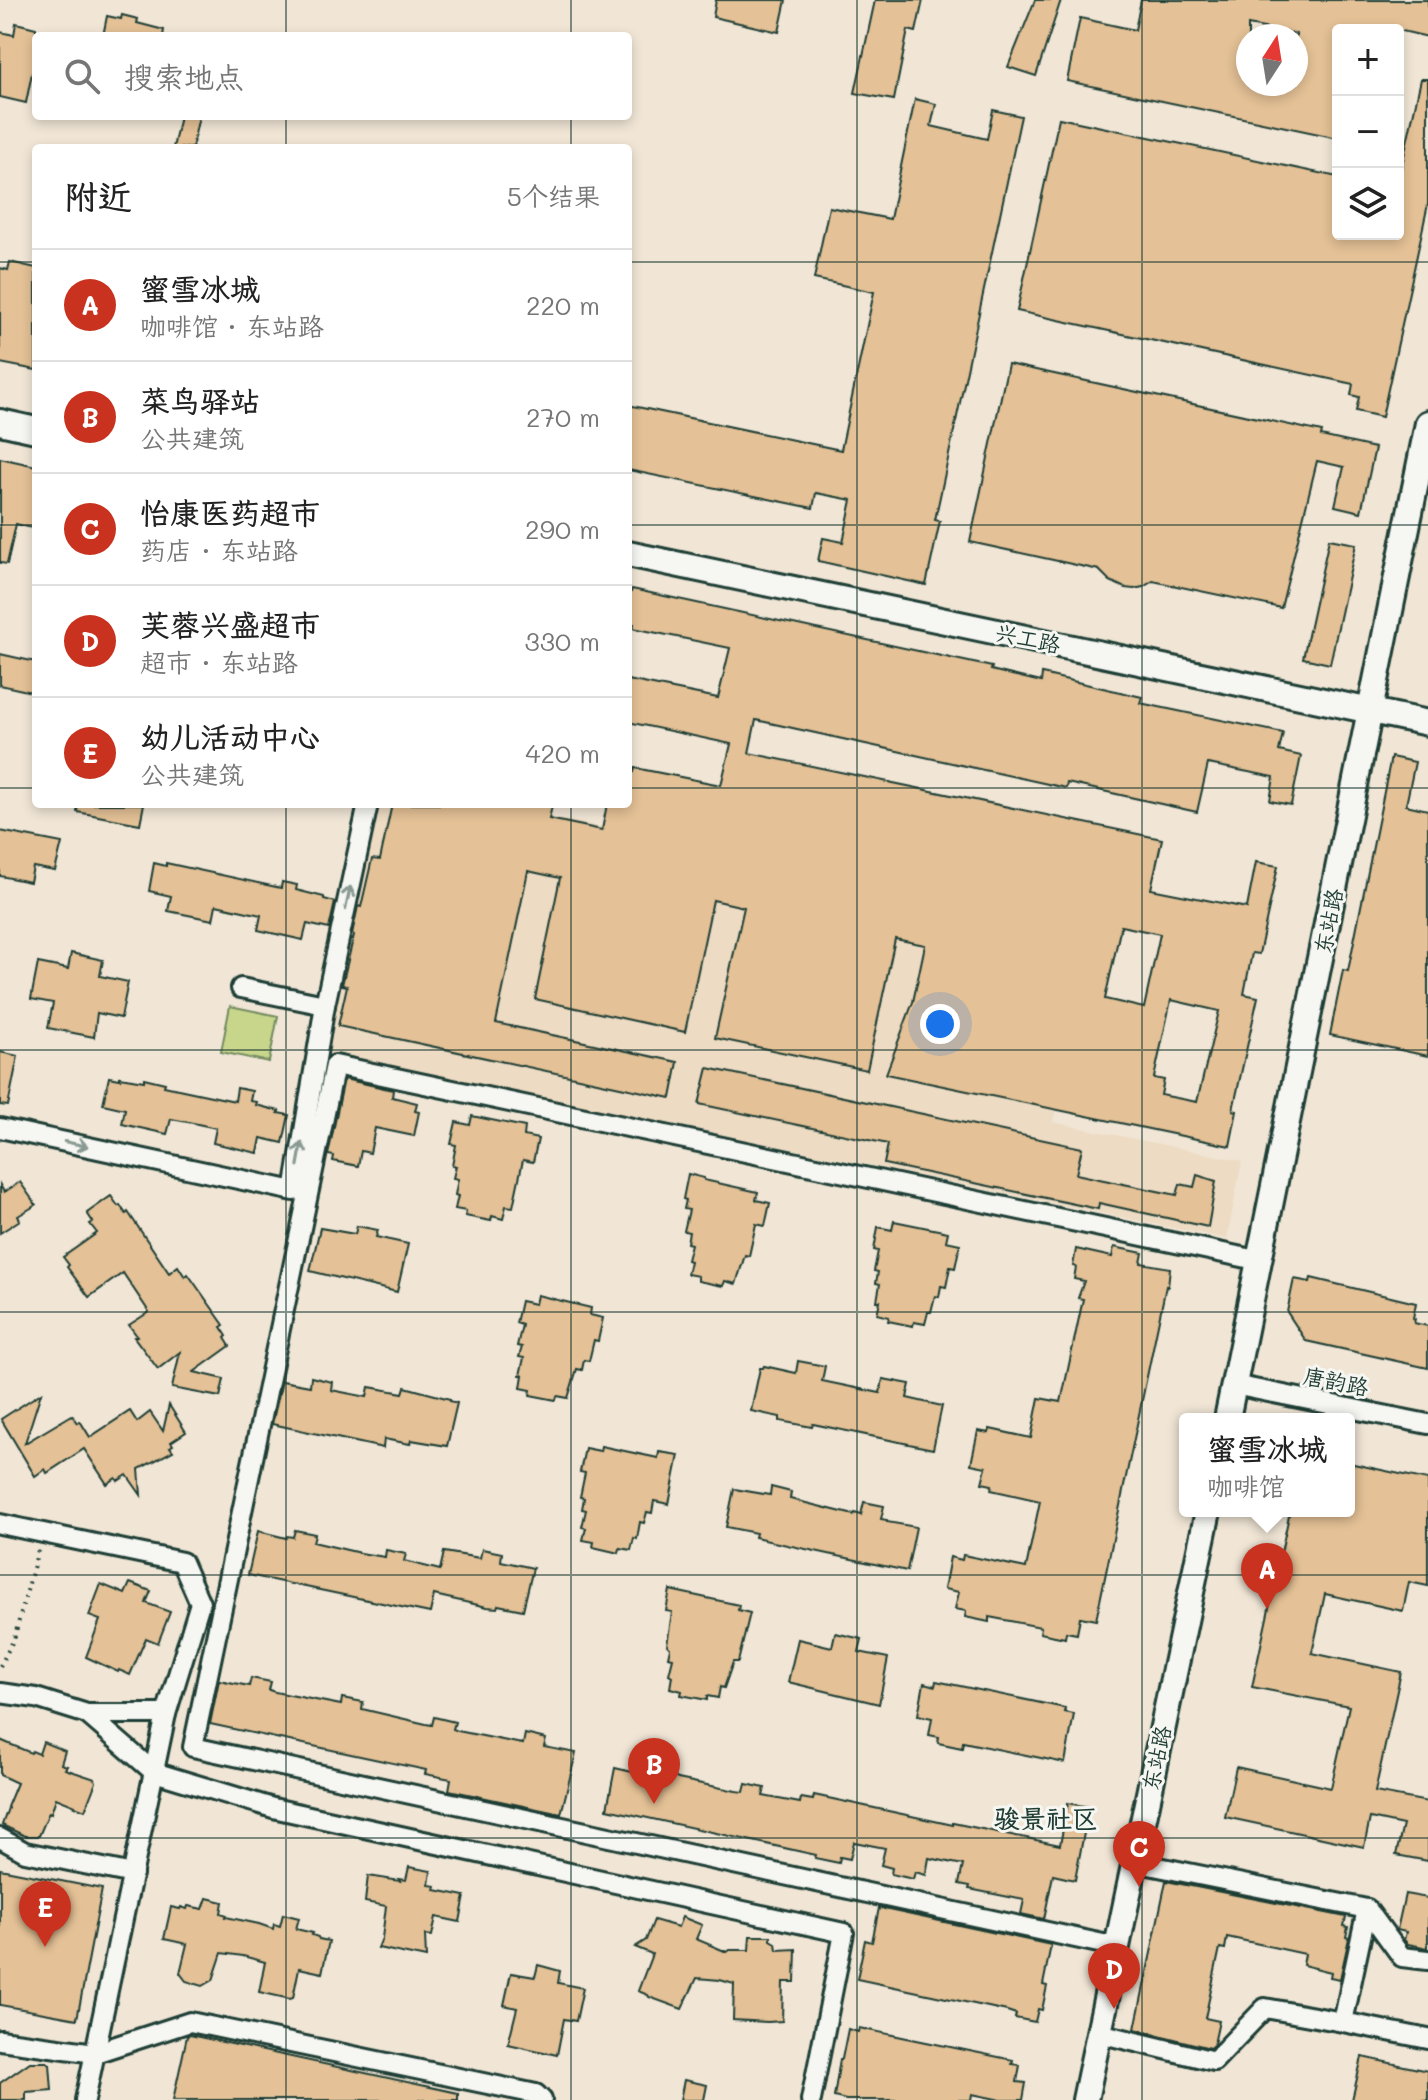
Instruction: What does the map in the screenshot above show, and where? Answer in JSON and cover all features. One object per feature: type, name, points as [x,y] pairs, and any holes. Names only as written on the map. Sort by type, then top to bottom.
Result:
[{"type":"street","points":[[0,422],[32,429]]},
{"type":"street","name":"东站路","points":[[1228,1413],[1428,423]]},
{"type":"street","name":"兴工路","points":[[632,555],[1428,723]]},
{"type":"street","points":[[0,1128],[294,1191],[325,1005],[367,808]]},
{"type":"street","points":[[241,988],[325,1005]]},
{"type":"street","points":[[1117,1947],[193,1747],[335,1065],[1261,1261]]},
{"type":"street","name":"唐韵路","points":[[1234,1385],[1428,1424]]},
{"type":"street","name":"东站路","points":[[1085,2100],[1207,1517]]},
{"type":"street","points":[[0,1524],[182,1562],[200,1603],[166,1714],[85,2100]]},
{"type":"street","points":[[0,1693],[36,1698],[87,1714],[166,1714]]},
{"type":"street","points":[[87,1714],[154,1772],[273,1808],[844,1933],[811,2100]]},
{"type":"street","points":[[0,1838],[25,1852],[133,1874]]},
{"type":"street","points":[[1134,1862],[1367,1909],[1402,1957],[1428,1960]]},
{"type":"street","points":[[1343,2022],[1367,1909]]},
{"type":"street","points":[[1099,2033],[1214,2061],[1265,2008],[1428,2039]]},
{"type":"street","points":[[0,2040],[95,2053],[190,2022],[536,2094],[542,2100]]},
{"type":"path","points":[[0,1666],[14,1639],[43,1533]]},
{"type":"shaded area","points":[[374,808],[504,808],[1094,922],[1053,1122],[1242,1161],[1227,1239],[323,1052]]},
{"type":"green space","points":[[230,1006],[278,1016],[269,1062],[221,1052]]},
{"type":"building","points":[[716,0],[786,0],[779,32],[713,17]]},
{"type":"building","points":[[875,0],[923,0],[916,32],[908,30],[894,100],[855,93]]},
{"type":"building","points":[[1035,0],[1061,0],[1036,76],[1008,67]]},
{"type":"building","points":[[1141,0],[1428,0],[1428,37],[1404,31],[1404,24],[1332,24],[1332,137],[1067,81],[1080,18],[1135,30]]},
{"type":"building","points":[[122,15],[138,19],[137,23],[164,32],[104,32],[107,16],[121,19]]},
{"type":"building","points":[[16,23],[36,28],[36,32],[32,32],[32,73],[26,103],[0,97],[0,32],[14,35]]},
{"type":"building","points":[[1421,79],[1428,79],[1428,204],[1382,417],[1356,411],[1359,397],[1351,395],[1353,384],[1017,311],[1059,118],[1332,176],[1332,240],[1404,240],[1404,156]]},
{"type":"building","points":[[915,99],[936,104],[931,126],[987,139],[993,110],[1021,116],[935,520],[940,521],[926,585],[818,561],[823,538],[843,542],[852,500],[816,493],[813,508],[632,471],[632,406],[841,450],[874,292],[814,279],[829,207],[890,219]]},
{"type":"building","points":[[179,120],[198,120],[193,144],[174,144]]},
{"type":"building","points":[[10,262],[32,267],[32,369],[0,363],[0,268],[8,270]]},
{"type":"building","points":[[1008,364],[1322,432],[1321,436],[1375,448],[1361,512],[1335,506],[1344,467],[1317,461],[1281,608],[1153,581],[1143,587],[1125,588],[1110,581],[1099,570],[970,542]]},
{"type":"building","points":[[0,458],[32,465],[32,528],[16,524],[7,564],[0,563]]},
{"type":"building","points":[[1329,539],[1356,544],[1330,664],[1303,658]]},
{"type":"building","points":[[632,589],[992,667],[991,670],[1041,682],[1042,674],[1142,697],[1140,703],[1283,733],[1279,751],[1301,756],[1291,805],[1270,801],[1274,777],[1208,764],[1197,812],[1067,783],[1066,788],[756,720],[749,753],[1162,839],[1151,889],[1247,908],[1256,862],[1278,866],[1259,954],[1252,953],[1244,994],[1258,997],[1233,1110],[1237,1111],[1230,1146],[886,1074],[913,1002],[925,945],[895,939],[867,1070],[715,1038],[744,907],[713,900],[685,1032],[535,999],[560,878],[528,871],[496,1023],[678,1062],[671,1098],[338,1026],[347,986],[342,985],[358,906],[361,907],[372,859],[380,860],[391,808],[552,808],[549,819],[602,830],[606,808],[632,808],[632,772],[635,768],[721,785],[731,744],[632,723],[632,681],[718,698],[730,648],[633,628]],"holes":[[[1121,926],[1160,934],[1144,1008],[1105,999]],[[1171,1000],[1219,1011],[1197,1102],[1161,1095],[1164,1080],[1154,1078]]]},
{"type":"building","points":[[0,654],[32,661],[32,692],[0,685]]},
{"type":"building","points":[[1391,757],[1415,762],[1406,805],[1428,810],[1428,1056],[1330,1035],[1343,970],[1348,971]]},
{"type":"building","points":[[78,808],[143,808],[140,824],[77,812]]},
{"type":"building","points":[[0,831],[62,843],[55,871],[33,867],[30,882],[0,876]]},
{"type":"building","points":[[154,863],[281,888],[282,882],[297,885],[296,890],[335,902],[329,929],[307,924],[303,940],[258,930],[261,915],[216,905],[213,920],[168,911],[171,896],[149,891]]},
{"type":"building","points":[[71,953],[103,960],[100,976],[128,982],[121,1018],[97,1013],[94,1037],[48,1028],[53,1003],[31,999],[38,963],[68,969]]},
{"type":"building","points":[[0,1052],[18,1056],[8,1106],[0,1105]]},
{"type":"building","points":[[708,1068],[1082,1148],[1076,1174],[1177,1195],[1180,1184],[1194,1187],[1197,1175],[1216,1181],[1208,1227],[1099,1203],[1098,1209],[884,1164],[888,1144],[699,1104]]},
{"type":"building","points":[[109,1077],[144,1081],[144,1078],[165,1083],[164,1086],[235,1101],[237,1088],[252,1091],[250,1101],[257,1102],[256,1105],[289,1115],[283,1143],[261,1138],[258,1153],[213,1143],[216,1128],[193,1123],[171,1119],[167,1134],[122,1124],[125,1109],[103,1104]]},
{"type":"building","points":[[344,1079],[393,1090],[392,1097],[417,1103],[415,1111],[419,1112],[414,1136],[375,1128],[370,1153],[361,1151],[358,1166],[333,1161],[334,1156],[328,1155]]},
{"type":"building","points":[[472,1116],[525,1127],[524,1136],[538,1139],[533,1162],[523,1160],[513,1207],[506,1206],[503,1219],[492,1216],[491,1221],[465,1216],[466,1211],[455,1209],[458,1179],[453,1178],[456,1166],[452,1166],[456,1145],[451,1144],[456,1122],[470,1125]]},
{"type":"building","points":[[688,1174],[758,1192],[756,1200],[770,1203],[765,1226],[756,1224],[749,1256],[745,1255],[736,1284],[725,1281],[723,1286],[698,1281],[698,1276],[687,1274],[691,1244],[687,1243],[689,1232],[684,1231],[689,1210],[684,1209],[686,1200],[683,1199]]},
{"type":"building","points":[[20,1182],[36,1205],[0,1233],[0,1185],[4,1192]]},
{"type":"building","points":[[111,1196],[126,1214],[128,1212],[169,1273],[178,1266],[185,1277],[188,1274],[224,1325],[221,1327],[230,1346],[194,1372],[224,1379],[220,1397],[172,1388],[180,1352],[158,1369],[134,1337],[137,1336],[129,1325],[149,1312],[123,1273],[89,1297],[67,1267],[69,1265],[63,1257],[97,1233],[87,1213]]},
{"type":"building","points":[[894,1221],[948,1232],[946,1241],[960,1244],[955,1268],[950,1267],[946,1287],[941,1286],[939,1297],[935,1296],[925,1324],[914,1322],[913,1326],[888,1321],[889,1317],[877,1314],[880,1284],[876,1283],[878,1272],[874,1271],[878,1251],[874,1250],[878,1227],[892,1230]]},
{"type":"building","points":[[357,1226],[378,1230],[376,1237],[408,1244],[397,1292],[310,1271],[320,1228],[355,1234]]},
{"type":"building","points":[[1114,1247],[1143,1253],[1141,1263],[1170,1268],[1096,1620],[1080,1617],[1077,1634],[1066,1632],[1065,1638],[1040,1633],[1041,1627],[989,1617],[989,1622],[965,1617],[966,1611],[955,1609],[959,1592],[944,1589],[950,1557],[962,1560],[963,1555],[1026,1568],[1040,1501],[991,1490],[992,1485],[982,1483],[986,1467],[971,1464],[978,1431],[989,1433],[990,1429],[1031,1438],[1039,1398],[1061,1402],[1083,1299],[1078,1298],[1084,1281],[1074,1279],[1076,1249],[1112,1257]]},
{"type":"building","points":[[1311,1278],[1416,1303],[1414,1323],[1428,1326],[1428,1368],[1306,1341],[1287,1312],[1294,1279],[1310,1282]]},
{"type":"building","points":[[537,1295],[591,1308],[590,1315],[603,1318],[598,1341],[594,1340],[589,1361],[584,1360],[582,1370],[577,1369],[568,1398],[557,1396],[556,1400],[530,1395],[531,1390],[521,1388],[524,1358],[519,1357],[522,1347],[517,1346],[522,1325],[516,1323],[521,1301],[535,1304]]},
{"type":"building","points":[[798,1361],[825,1366],[822,1381],[880,1393],[883,1379],[910,1384],[907,1398],[942,1406],[933,1449],[813,1424],[812,1427],[780,1421],[780,1417],[751,1411],[760,1368],[764,1366],[796,1373]]},
{"type":"building","points":[[311,1377],[332,1382],[331,1390],[367,1397],[369,1387],[403,1393],[405,1387],[450,1399],[457,1403],[447,1446],[384,1439],[383,1448],[272,1424],[282,1381],[310,1386]]},
{"type":"building","points":[[41,1393],[25,1443],[72,1415],[90,1437],[130,1411],[137,1422],[150,1412],[163,1431],[169,1405],[186,1432],[171,1442],[173,1451],[139,1469],[141,1495],[127,1475],[107,1484],[84,1449],[47,1473],[45,1469],[35,1476],[1,1419]]},
{"type":"building","points":[[601,1446],[658,1458],[659,1452],[679,1455],[669,1504],[654,1501],[652,1513],[647,1512],[644,1523],[640,1522],[631,1550],[620,1548],[619,1553],[593,1547],[594,1542],[583,1540],[586,1510],[582,1509],[584,1498],[580,1497],[585,1473],[580,1472],[585,1448],[600,1451]]},
{"type":"building","points":[[1355,1464],[1428,1480],[1428,1586],[1409,1582],[1403,1611],[1325,1594],[1312,1653],[1401,1672],[1375,1792],[1428,1802],[1428,1861],[1396,1855],[1403,1825],[1370,1818],[1364,1847],[1225,1817],[1236,1767],[1331,1788],[1349,1706],[1252,1687],[1289,1517],[1355,1517]]},
{"type":"building","points":[[771,1487],[791,1492],[790,1499],[854,1515],[861,1515],[864,1502],[884,1506],[881,1519],[916,1527],[907,1571],[764,1540],[755,1537],[756,1533],[726,1527],[734,1489],[770,1495]]},
{"type":"building","points":[[295,1530],[315,1534],[313,1542],[385,1557],[386,1550],[406,1554],[404,1561],[440,1570],[444,1552],[480,1558],[482,1549],[502,1553],[501,1561],[533,1568],[523,1610],[498,1605],[497,1608],[487,1607],[434,1595],[430,1613],[248,1575],[258,1531],[286,1538],[293,1537]]},
{"type":"building","points":[[130,1583],[151,1591],[146,1603],[170,1612],[158,1643],[146,1638],[130,1675],[86,1657],[100,1620],[89,1616],[101,1584],[125,1594]]},
{"type":"building","points":[[670,1590],[739,1605],[738,1610],[750,1613],[738,1662],[733,1662],[718,1698],[707,1696],[707,1700],[681,1695],[682,1691],[670,1688],[673,1658],[668,1657],[670,1648],[667,1645],[672,1612],[666,1611]]},
{"type":"building","points":[[835,1633],[862,1639],[859,1652],[888,1658],[879,1704],[788,1682],[798,1639],[832,1647]]},
{"type":"building","points":[[251,1678],[271,1682],[269,1690],[275,1692],[341,1705],[342,1698],[363,1702],[362,1709],[432,1725],[434,1717],[455,1722],[453,1729],[458,1731],[523,1744],[525,1734],[546,1739],[544,1747],[576,1753],[561,1814],[449,1790],[451,1779],[425,1774],[426,1770],[210,1724],[219,1680],[249,1686]]},
{"type":"building","points":[[936,1681],[1065,1708],[1064,1712],[1074,1714],[1065,1763],[963,1742],[962,1748],[938,1743],[939,1737],[929,1735],[932,1718],[918,1715],[924,1683],[935,1686]]},
{"type":"building","points":[[0,1740],[31,1753],[39,1754],[43,1742],[65,1751],[61,1764],[67,1766],[65,1769],[95,1779],[85,1810],[56,1798],[39,1836],[25,1836],[2,1825],[17,1783],[0,1775]]},
{"type":"building","points":[[653,1765],[674,1769],[673,1776],[678,1779],[736,1791],[744,1792],[746,1784],[765,1788],[763,1796],[800,1803],[801,1798],[813,1800],[814,1795],[1060,1845],[1068,1803],[1089,1807],[1075,1880],[1053,1875],[1044,1919],[1021,1914],[1024,1900],[969,1889],[970,1886],[959,1884],[963,1865],[929,1858],[926,1875],[915,1872],[913,1879],[891,1874],[892,1868],[881,1865],[885,1848],[854,1842],[850,1859],[840,1857],[839,1863],[815,1858],[816,1855],[607,1809],[615,1768],[645,1775],[646,1771],[652,1772]]},
{"type":"building","points":[[409,1867],[431,1871],[429,1885],[436,1886],[435,1890],[465,1896],[460,1922],[436,1917],[432,1936],[425,1935],[426,1958],[378,1948],[386,1906],[365,1902],[368,1876],[406,1880]]},
{"type":"building","points":[[0,1869],[102,1889],[77,2019],[0,2005]]},
{"type":"building","points":[[1166,1881],[1346,1917],[1344,1926],[1348,1927],[1346,1937],[1349,1938],[1340,1979],[1330,1977],[1331,1972],[1303,1965],[1305,1954],[1227,1937],[1225,1949],[1220,1948],[1205,2018],[1219,2021],[1214,2044],[1210,2048],[1135,2029]]},
{"type":"building","points":[[1405,1894],[1428,1898],[1428,1948],[1408,1944],[1404,1940],[1406,1932],[1397,1930]]},
{"type":"building","points":[[207,1898],[223,1902],[221,1913],[226,1917],[273,1929],[274,1924],[280,1926],[283,1914],[299,1918],[296,1929],[329,1941],[322,1973],[299,1968],[293,1998],[290,1999],[259,1992],[265,1962],[222,1953],[213,1980],[203,1986],[186,1981],[180,1973],[187,1944],[164,1939],[171,1907],[203,1909]]},
{"type":"building","points":[[879,1908],[1051,1945],[1043,1985],[1047,1986],[1042,2010],[1038,2009],[1035,2022],[1015,2018],[1016,2014],[1007,2011],[857,1979],[865,1940],[872,1942]]},
{"type":"building","points":[[682,1917],[702,1925],[696,1939],[727,1952],[749,1950],[750,1936],[771,1936],[777,1950],[796,1949],[795,1982],[783,1982],[782,2021],[733,2020],[734,1984],[720,1980],[697,1978],[682,2009],[638,1991],[652,1954],[635,1947],[646,1940],[654,1920],[678,1927]]},
{"type":"building","points":[[538,1965],[560,1971],[558,1983],[583,1988],[576,2021],[564,2019],[557,2055],[508,2044],[517,2008],[504,2005],[511,1973],[535,1977]]},
{"type":"building","points":[[859,2028],[1013,2060],[1012,2064],[1020,2065],[1017,2082],[1026,2083],[1023,2100],[1001,2100],[972,2094],[971,2100],[846,2100],[834,2097],[848,2029],[858,2032]]},
{"type":"building","points":[[187,2036],[458,2093],[458,2100],[173,2100]]},
{"type":"building","points":[[1362,2057],[1428,2071],[1428,2100],[1352,2100]]},
{"type":"building","points":[[30,2062],[50,2064],[52,2090],[26,2092],[26,2100],[0,2100],[0,2083]]},
{"type":"building","points":[[684,2080],[707,2085],[704,2100],[680,2100]]},
{"type":"place","name":"蜜雪冰城","points":[[1267,1609]]},
{"type":"place","name":"菜鸟驿站","points":[[654,1804]]},
{"type":"place","name":"怡康医药超市","points":[[1139,1887]]},
{"type":"place","name":"幼儿活动中心","points":[[45,1947]]},
{"type":"place","name":"芙蓉兴盛超市","points":[[1114,2009]]},
{"type":"district","name":"骏景社区","points":[[1046,1818]]}]
